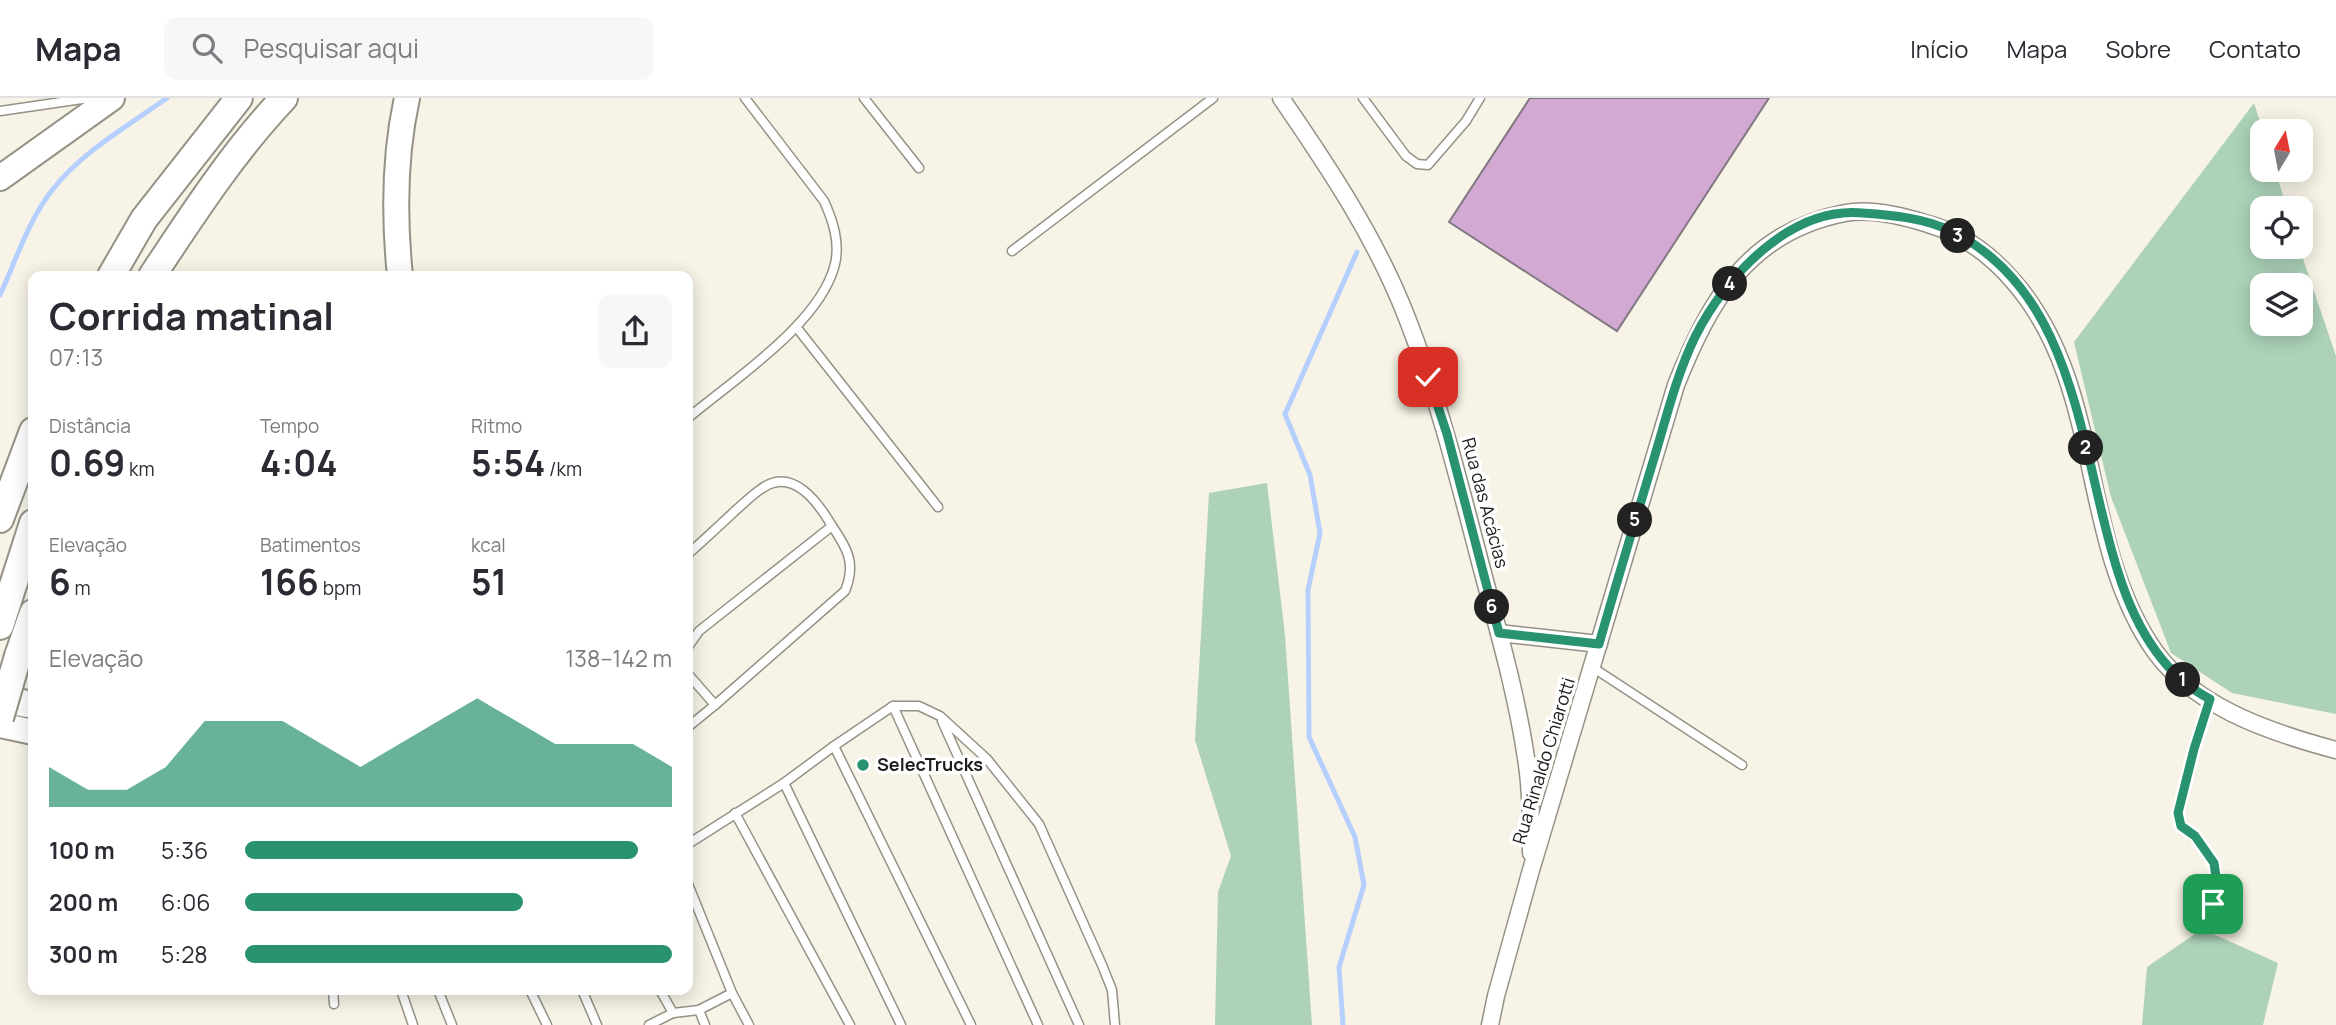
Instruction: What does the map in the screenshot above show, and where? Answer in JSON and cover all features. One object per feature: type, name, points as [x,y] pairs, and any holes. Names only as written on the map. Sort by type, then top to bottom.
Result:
[{"type":"highway","points":[[114,271],[144,219],[239,98]]},
{"type":"highway","points":[[155,271],[239,149],[284,98]]},
{"type":"highway","points":[[0,519],[28,444]]},
{"type":"highway","points":[[0,626],[28,539]]},
{"type":"highway","points":[[0,718],[28,627]]},
{"type":"highway","points":[[0,699],[28,704]]},
{"type":"main road","points":[[0,178],[113,98]]},
{"type":"main road","points":[[400,271],[396,189],[400,132],[407,98]]},
{"type":"main road","points":[[0,725],[28,731]]},
{"type":"street","name":"Rua das Acácias","points":[[1280,98],[1333,173],[1373,244],[1407,316],[1447,434],[1499,633],[1527,760],[1531,870]]},
{"type":"street","name":"Rua Rinaldo Chiarotti","points":[[1490,1025],[1531,870],[1676,385],[1695,336],[1746,263],[1781,236],[1816,219],[1853,212],[1901,216],[1950,230],[1995,259],[2033,304],[2058,352],[2072,393],[2109,543],[2126,598],[2148,642],[2170,670],[2210,699],[2248,721],[2305,742],[2336,750]]},
{"type":"street","points":[[1499,633],[1599,644]]},
{"type":"lane","points":[[0,111],[89,98]]},
{"type":"lane","points":[[693,414],[797,328],[828,284],[835,262],[836,243],[832,221],[824,201],[745,98]]},
{"type":"lane","points":[[864,98],[919,168]]},
{"type":"lane","points":[[1012,251],[1213,98]]},
{"type":"lane","points":[[1363,98],[1406,156],[1416,164],[1428,165],[1466,121],[1480,98]]},
{"type":"lane","points":[[797,328],[938,506]]},
{"type":"lane","points":[[693,550],[763,487],[780,481],[796,484],[821,508],[847,550],[851,576],[845,592],[693,723]]},
{"type":"lane","points":[[693,640],[699,631],[832,526]]},
{"type":"lane","points":[[1592,667],[1742,765]]},
{"type":"lane","points":[[693,680],[715,705]]},
{"type":"lane","points":[[2210,699],[2178,813],[2181,826],[2201,843],[2214,863],[2216,877],[2213,904]]},
{"type":"lane","points":[[893,706],[1038,1025]]},
{"type":"lane","points":[[693,841],[785,783],[893,706],[919,706],[940,716],[987,759],[1039,824],[1107,977],[1115,1012],[1115,1025]]},
{"type":"lane","points":[[940,716],[1079,1025]]},
{"type":"lane","points":[[834,746],[971,1025]]},
{"type":"lane","points":[[785,783],[901,1025]]},
{"type":"lane","points":[[735,813],[850,1025]]},
{"type":"lane","points":[[693,896],[732,992],[749,1025]]},
{"type":"lane","points":[[649,1025],[673,1013],[699,1010],[732,992]]},
{"type":"lane","points":[[333,995],[334,1004]]},
{"type":"lane","points":[[403,995],[413,1025]]},
{"type":"lane","points":[[440,995],[452,1025]]},
{"type":"lane","points":[[532,995],[547,1025]]},
{"type":"lane","points":[[584,995],[597,1025]]},
{"type":"lane","points":[[663,995],[673,1013]]},
{"type":"lane","points":[[699,1010],[705,1025]]},
{"type":"green space","points":[[2254,103],[2259,119],[2250,119],[2250,182],[2279,182],[2283,196],[2250,196],[2250,259],[2303,259],[2308,273],[2250,273],[2250,336],[2313,336],[2313,288],[2336,356],[2336,714],[2232,693],[2171,653],[2111,497],[2074,342]]},
{"type":"green space","points":[[1267,483],[1285,635],[1312,1025],[1215,1025],[1218,892],[1231,856],[1195,740],[1209,493]]},
{"type":"green space","points":[[2202,929],[2278,963],[2263,1025],[2142,1025],[2147,967]]},
{"type":"building","points":[[1530,98],[1769,98],[1617,331],[1449,222]]},
{"type":"waterway","points":[[0,295],[30,226],[53,189],[92,151],[167,98]]},
{"type":"waterway","points":[[1343,1025],[1339,967],[1364,885],[1355,837],[1309,737],[1308,590],[1320,533],[1310,475],[1285,414],[1357,252]]},
{"type":"place","name":"SelecTrucks","points":[[863,765]]},
{"type":"route","points":[[1428,377],[1447,434],[1499,633],[1599,644],[1676,385],[1695,336],[1746,263],[1781,236],[1816,219],[1853,212],[1901,216],[1950,230],[1995,259],[2033,304],[2058,352],[2072,393],[2109,543],[2126,598],[2148,642],[2170,670],[2210,699],[2178,813],[2181,826],[2195,836],[2214,863],[2216,877],[2213,904]]}]
